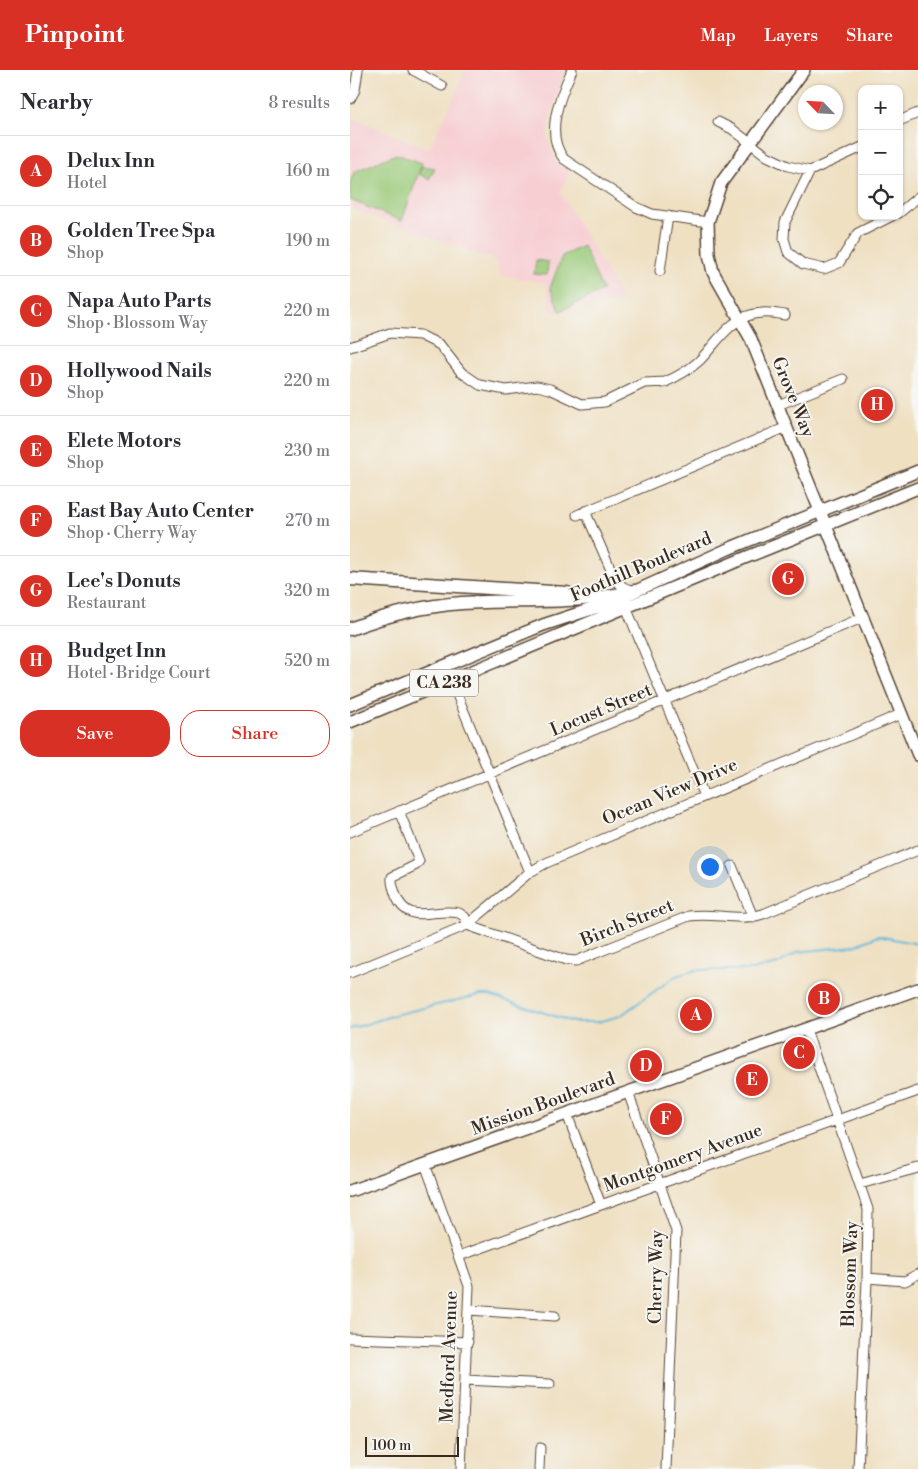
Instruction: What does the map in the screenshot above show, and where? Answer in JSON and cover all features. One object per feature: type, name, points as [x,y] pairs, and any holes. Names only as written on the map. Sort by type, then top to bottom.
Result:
[{"type":"highway","points":[[350,570],[496,588]]},
{"type":"highway","points":[[350,579],[590,594],[634,591]]},
{"type":"highway","points":[[350,629],[397,614],[441,605],[598,599],[634,591]]},
{"type":"main road","name":"Grove Way","points":[[804,70],[749,142],[721,183],[708,222],[708,246],[713,272],[741,320],[778,405],[918,755]]},
{"type":"main road","name":"Foothill Boulevard","points":[[350,705],[543,624],[591,611],[728,549],[918,471]]},
{"type":"main road","name":"Foothill Boulevard","points":[[350,722],[918,488]]},
{"type":"main road","name":"Mission Boulevard","points":[[350,1191],[918,989]]},
{"type":"street","points":[[350,99],[355,90],[358,70]]},
{"type":"street","points":[[413,70],[442,86]]},
{"type":"street","points":[[572,70],[554,124],[556,148],[564,159],[636,207],[668,216],[708,222]]},
{"type":"street","points":[[903,119],[918,113]]},
{"type":"street","points":[[718,122],[732,129],[767,156],[781,163],[810,171],[858,150]]},
{"type":"street","points":[[810,171],[785,222],[784,239],[788,252],[803,264],[824,268],[839,263],[858,233],[884,220]]},
{"type":"street","points":[[903,210],[918,197]]},
{"type":"street","points":[[660,271],[668,216]]},
{"type":"street","points":[[350,347],[383,335],[411,334],[434,341],[466,376],[488,388],[506,390],[537,386],[558,392],[582,404],[589,405],[605,402],[644,383],[666,382],[692,367],[724,331],[741,320],[762,312],[785,315]]},
{"type":"street","points":[[778,405],[843,378]]},
{"type":"street","points":[[634,591],[623,587],[615,579],[581,513],[786,427]]},
{"type":"street","points":[[626,607],[704,796]]},
{"type":"street","name":"Locust Street","points":[[350,832],[864,617]]},
{"type":"street","points":[[451,680],[530,872]]},
{"type":"street","name":"Ocean View Drive","points":[[467,925],[530,872],[546,862],[901,714]]},
{"type":"street","name":"Birch Street","points":[[399,811],[419,860],[416,865],[392,877],[391,883],[400,906],[413,914],[459,913],[464,917],[467,925],[566,960],[576,961],[689,916],[706,915],[736,919],[753,917],[918,850]]},
{"type":"street","points":[[732,866],[753,917]]},
{"type":"street","points":[[350,973],[467,925]]},
{"type":"street","name":"Blossom Way","points":[[806,1030],[860,1184],[869,1221],[858,1469]]},
{"type":"street","name":"Montgomery Avenue","points":[[459,1256],[918,1091]]},
{"type":"street","name":"Cherry Way","points":[[628,1092],[672,1216],[677,1238],[666,1469]]},
{"type":"street","points":[[566,1114],[601,1205]]},
{"type":"street","name":"Medford Avenue","points":[[425,1164],[469,1286],[461,1469]]},
{"type":"street","points":[[860,1184],[918,1168]]},
{"type":"street","points":[[867,1278],[905,1281],[918,1274]]},
{"type":"street","points":[[468,1310],[555,1316]]},
{"type":"street","points":[[350,1338],[468,1342]]},
{"type":"street","points":[[465,1380],[550,1384]]},
{"type":"street","points":[[539,1469],[540,1448]]},
{"type":"shaded area","points":[[464,70],[565,70],[550,118],[547,137],[556,163],[570,170],[560,192],[623,300],[551,313],[546,283],[503,276],[498,271],[496,262],[489,258],[350,208],[350,117],[429,149],[459,87]]},
{"type":"green space","points":[[396,154],[422,163],[402,221],[350,200],[350,183],[354,172]]},
{"type":"green space","points":[[422,166],[435,168],[429,179],[419,174]]},
{"type":"green space","points":[[583,246],[603,291],[560,311],[550,288],[562,256]]},
{"type":"green space","points":[[536,260],[548,262],[547,275],[534,274]]},
{"type":"waterway","points":[[350,1029],[398,1014],[480,995],[489,995],[573,1022],[598,1022],[620,1016],[676,976],[696,970],[752,970],[778,964],[797,952],[854,946],[878,936],[918,944]]},
{"type":"place","name":"Budget Inn","points":[[877,405]]},
{"type":"place","name":"Lee's Donuts","points":[[788,579]]},
{"type":"place","name":"Golden Tree Spa","points":[[824,999]]},
{"type":"place","name":"Delux Inn","points":[[696,1015]]},
{"type":"place","name":"Napa Auto Parts","points":[[799,1053]]},
{"type":"place","name":"Hollywood Nails","points":[[646,1066]]},
{"type":"place","name":"Elete Motors","points":[[752,1080]]},
{"type":"place","name":"East Bay Auto Center","points":[[666,1119]]}]
